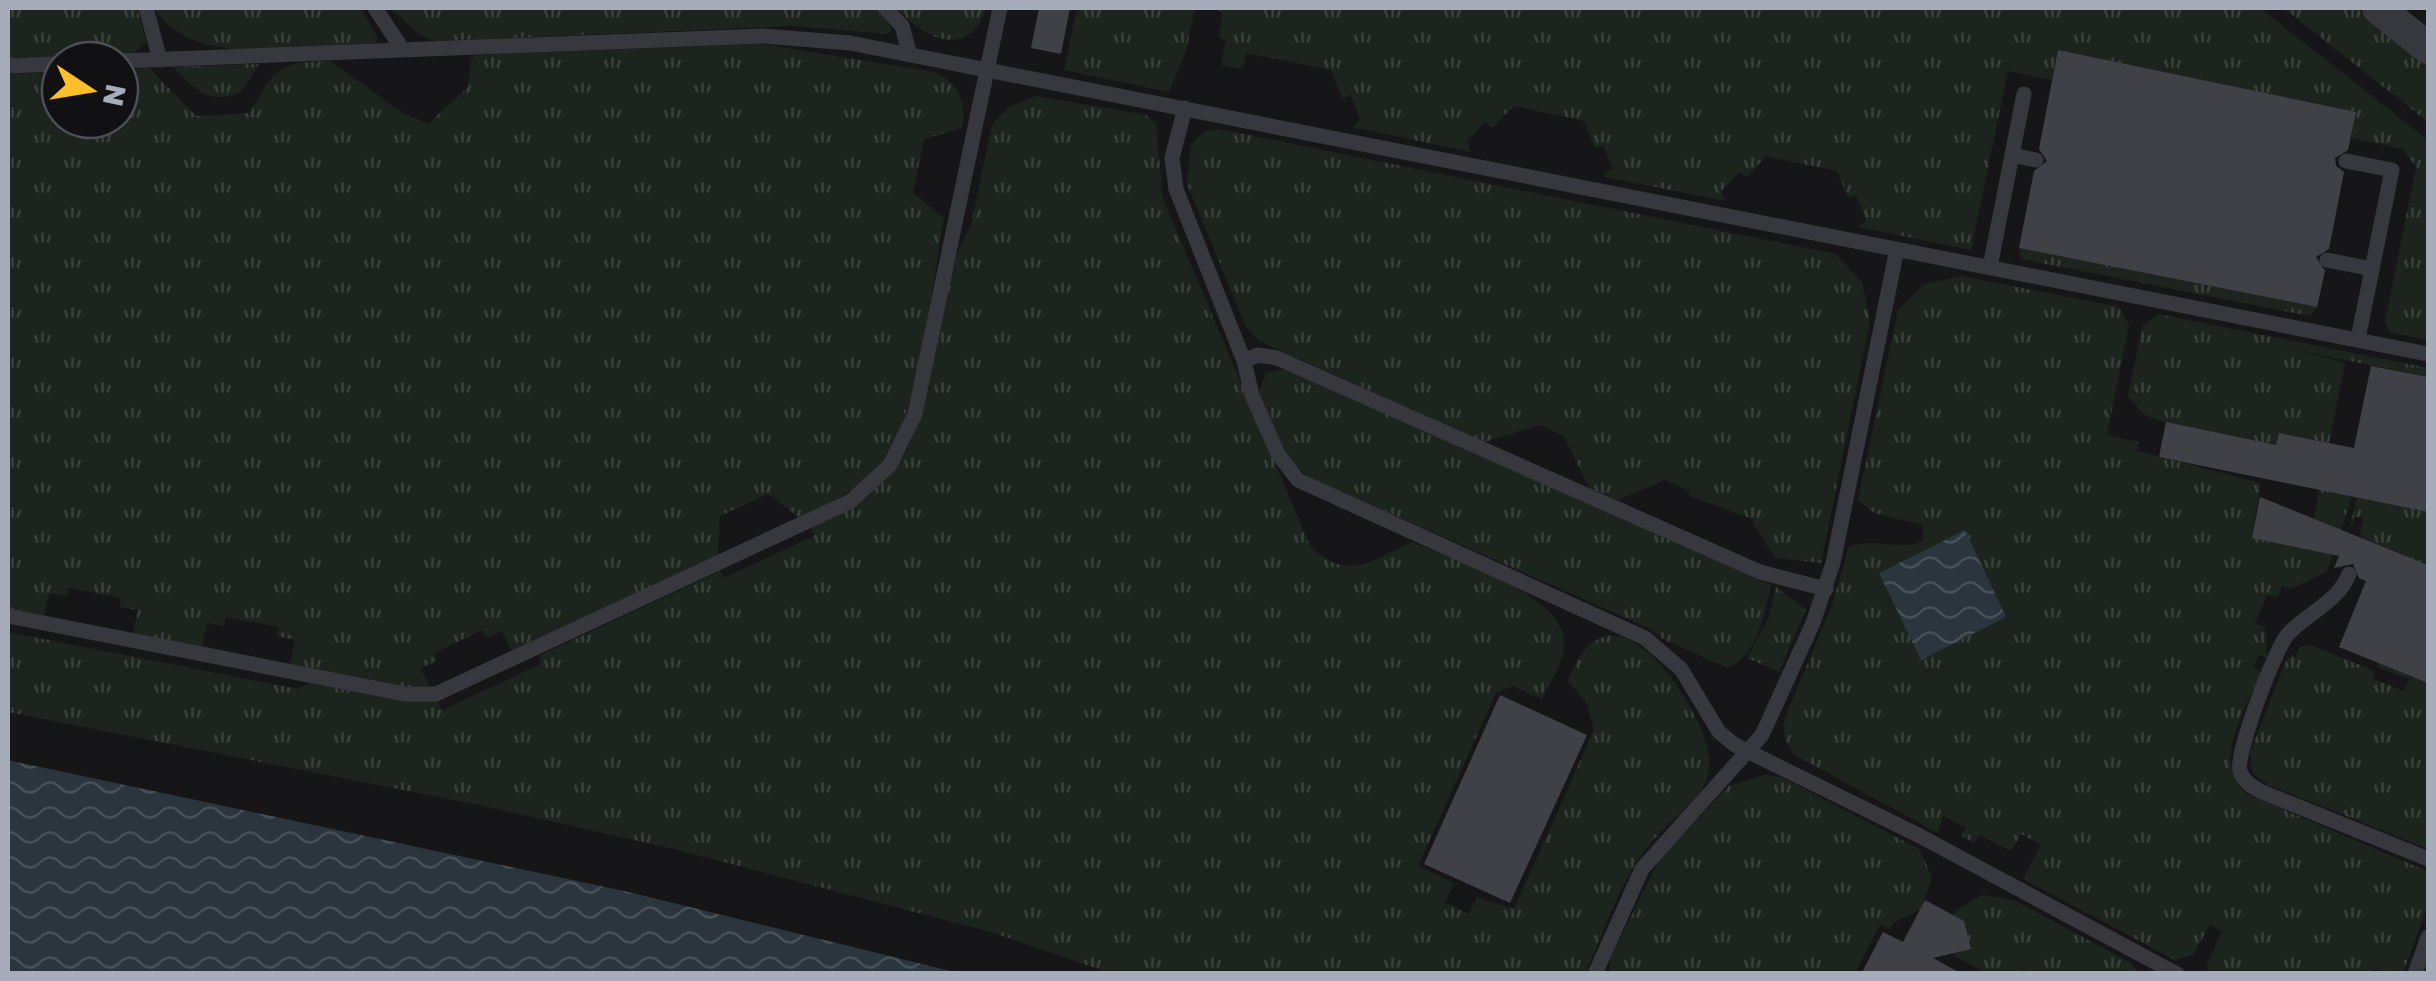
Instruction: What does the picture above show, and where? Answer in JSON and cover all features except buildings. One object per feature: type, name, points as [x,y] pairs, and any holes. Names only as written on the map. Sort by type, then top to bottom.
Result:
[{"type":"street","points":[[2378,8],[2428,48]]},
{"type":"lane","points":[[146,8],[160,60]]},
{"type":"lane","points":[[374,8],[402,50]]},
{"type":"lane","points":[[886,8],[902,26],[909,52]]},
{"type":"lane","points":[[8,616],[405,694],[436,694],[851,502],[890,465],[914,414],[941,271],[958,219],[1000,8]]},
{"type":"lane","points":[[140,60],[763,36],[909,52],[2428,354]]},
{"type":"lane","points":[[8,66],[40,65]]},
{"type":"lane","points":[[1990,267],[2024,94]]},
{"type":"lane","points":[[1185,108],[1175,138],[1173,178],[1244,360],[1252,395],[1278,454],[1298,480],[1645,638],[1681,669],[1719,732],[2173,973]]},
{"type":"lane","points":[[2012,155],[2036,160]]},
{"type":"lane","points":[[2346,162],[2392,170],[2358,340]]},
{"type":"lane","points":[[1595,974],[1642,869],[1751,752],[1774,712],[1826,589],[1896,248]]},
{"type":"lane","points":[[2327,260],[2372,269]]},
{"type":"lane","points":[[1244,360],[1258,355],[1277,358],[1760,572],[1826,589]]},
{"type":"lane","points":[[2348,574],[2342,590],[2286,636],[2243,744],[2240,772],[2262,792],[2428,860]]},
{"type":"lane","points":[[2415,974],[2428,937]]},
{"type":"green space","points":[[8,8],[137,8],[146,42],[140,47],[140,40],[40,40],[40,58],[8,59]]},
{"type":"green space","points":[[154,8],[361,8],[378,39],[375,43],[287,50],[224,48],[196,41],[172,28]]},
{"type":"green space","points":[[390,8],[876,8],[892,28],[889,34],[792,26],[436,41],[420,35]]},
{"type":"green space","points":[[897,8],[986,8],[968,35],[945,39],[919,28]]},
{"type":"green space","points":[[1077,8],[1195,8],[1186,51],[1169,92],[1064,70]]},
{"type":"green space","points":[[1214,8],[2260,8],[2428,140],[2428,340],[2389,332],[2385,321],[2416,167],[2403,149],[2351,138],[2355,112],[2058,50],[2052,80],[2008,71],[1971,250],[1858,227],[1866,220],[1856,195],[1848,198],[1837,171],[1766,156],[1747,177],[1740,172],[1721,191],[1726,201],[1605,177],[1604,173],[1613,169],[1603,145],[1595,148],[1584,121],[1514,106],[1492,128],[1485,122],[1467,141],[1471,152],[1352,127],[1360,120],[1351,95],[1342,98],[1331,70],[1246,53],[1243,69],[1221,65],[1226,40],[1219,38],[1222,12]]},
{"type":"green space","points":[[2283,8],[2356,8],[2428,66],[2428,122]]},
{"type":"green space","points":[[760,44],[935,72],[950,82],[962,102],[962,128],[924,139],[913,193],[944,218],[922,350],[904,419],[892,448],[877,469],[841,497],[799,517],[768,494],[720,516],[718,555],[512,651],[502,631],[486,638],[482,630],[434,653],[437,661],[421,668],[430,687],[407,687],[290,665],[295,640],[277,636],[279,627],[226,617],[224,626],[207,623],[202,647],[133,634],[138,610],[120,607],[121,598],[69,588],[67,596],[49,593],[44,617],[8,609],[8,74],[40,73],[40,140],[140,140],[140,69],[149,68],[196,116],[250,113],[280,70],[330,61],[403,113],[428,124],[468,87],[471,58]]},
{"type":"green space","points":[[259,64],[242,91],[221,97],[203,93],[173,67]]},
{"type":"green space","points":[[1036,96],[1146,115],[1156,124],[1163,199],[1310,546],[1323,557],[1347,566],[1371,562],[1412,542],[1502,580],[1545,608],[1558,624],[1564,641],[1562,656],[1542,699],[1513,686],[1496,693],[1418,866],[1454,883],[1445,903],[1469,914],[1477,897],[1514,909],[1594,730],[1587,704],[1568,681],[1587,647],[1603,637],[1624,637],[1652,657],[1681,692],[1703,735],[1709,759],[1707,779],[1698,795],[1650,844],[1633,868],[1585,973],[1110,973],[991,932],[674,849],[484,806],[8,712],[8,632],[298,689],[309,683],[399,700],[437,700],[442,710],[541,664],[539,656],[720,571],[724,578],[814,536],[811,528],[867,498],[905,454],[919,422],[948,272],[971,225],[992,125],[1008,107]]},
{"type":"green space","points":[[1219,129],[1836,254],[1862,282],[1870,321],[1821,563],[1776,558],[1753,524],[1755,520],[1689,496],[1690,491],[1665,480],[1618,500],[1589,488],[1564,436],[1540,425],[1485,442],[1259,341],[1246,327],[1187,184],[1191,144],[1204,132]]},
{"type":"green space","points":[[2019,248],[2317,307],[2310,316],[2021,259]]},
{"type":"green space","points":[[1961,276],[2119,307],[2129,325],[2107,435],[2138,442],[2137,451],[2261,483],[2252,538],[2307,549],[2320,489],[2352,496],[2327,572],[2291,589],[2282,586],[2277,598],[2267,595],[2255,623],[2265,627],[2267,658],[2259,655],[2253,668],[2261,672],[2234,735],[2231,767],[2247,794],[2427,871],[2428,905],[2403,973],[2372,969],[2370,974],[2208,973],[2207,964],[2222,932],[2210,925],[2193,955],[2175,960],[2023,879],[2041,845],[2021,834],[2011,851],[1979,835],[1974,843],[1962,836],[1966,828],[1943,816],[1938,833],[1793,754],[1785,740],[1784,720],[1832,605],[1849,547],[1923,541],[1923,525],[1874,513],[1858,500],[1898,310],[1925,284]]},
{"type":"green space","points":[[2158,314],[2428,368],[2428,377],[2296,350],[2345,363],[2329,443],[2279,433],[2281,446],[2167,423],[2144,415],[2128,397],[2142,327]]},
{"type":"green space","points":[[1284,369],[1771,585],[1753,644],[1727,668],[1661,638],[1651,629],[1308,477],[1287,456],[1259,392],[1266,373]]},
{"type":"green space","points":[[2357,497],[2428,512],[2428,565],[2360,537],[2363,517],[2355,517],[2349,532]]},
{"type":"green space","points":[[1776,587],[1806,609],[1779,672],[1747,658],[1768,619]]},
{"type":"green space","points":[[2310,645],[2375,671],[2373,679],[2404,691],[2409,679],[2377,667],[2378,663],[2416,678],[2428,647],[2428,849],[2269,785],[2252,773],[2250,752],[2286,661],[2292,655],[2296,657],[2299,647]]},
{"type":"green space","points":[[1764,775],[1781,777],[1919,849],[1932,877],[1921,909],[1894,922],[1890,929],[1880,925],[1855,973],[1610,973],[1610,959],[1659,860],[1729,786]]},
{"type":"green space","points":[[1982,895],[2014,900],[2129,962],[2140,973],[2032,974],[2023,969],[2020,973],[1987,973],[1954,956],[1948,939],[1956,910]]},
{"type":"water","points":[[1965,530],[2006,617],[1921,660],[1879,573]]},
{"type":"water","points":[[8,760],[572,878],[959,973],[8,973]]},
{"type":"pier","points":[[8,755],[705,903],[946,964],[964,974],[704,908],[8,760]]}]
